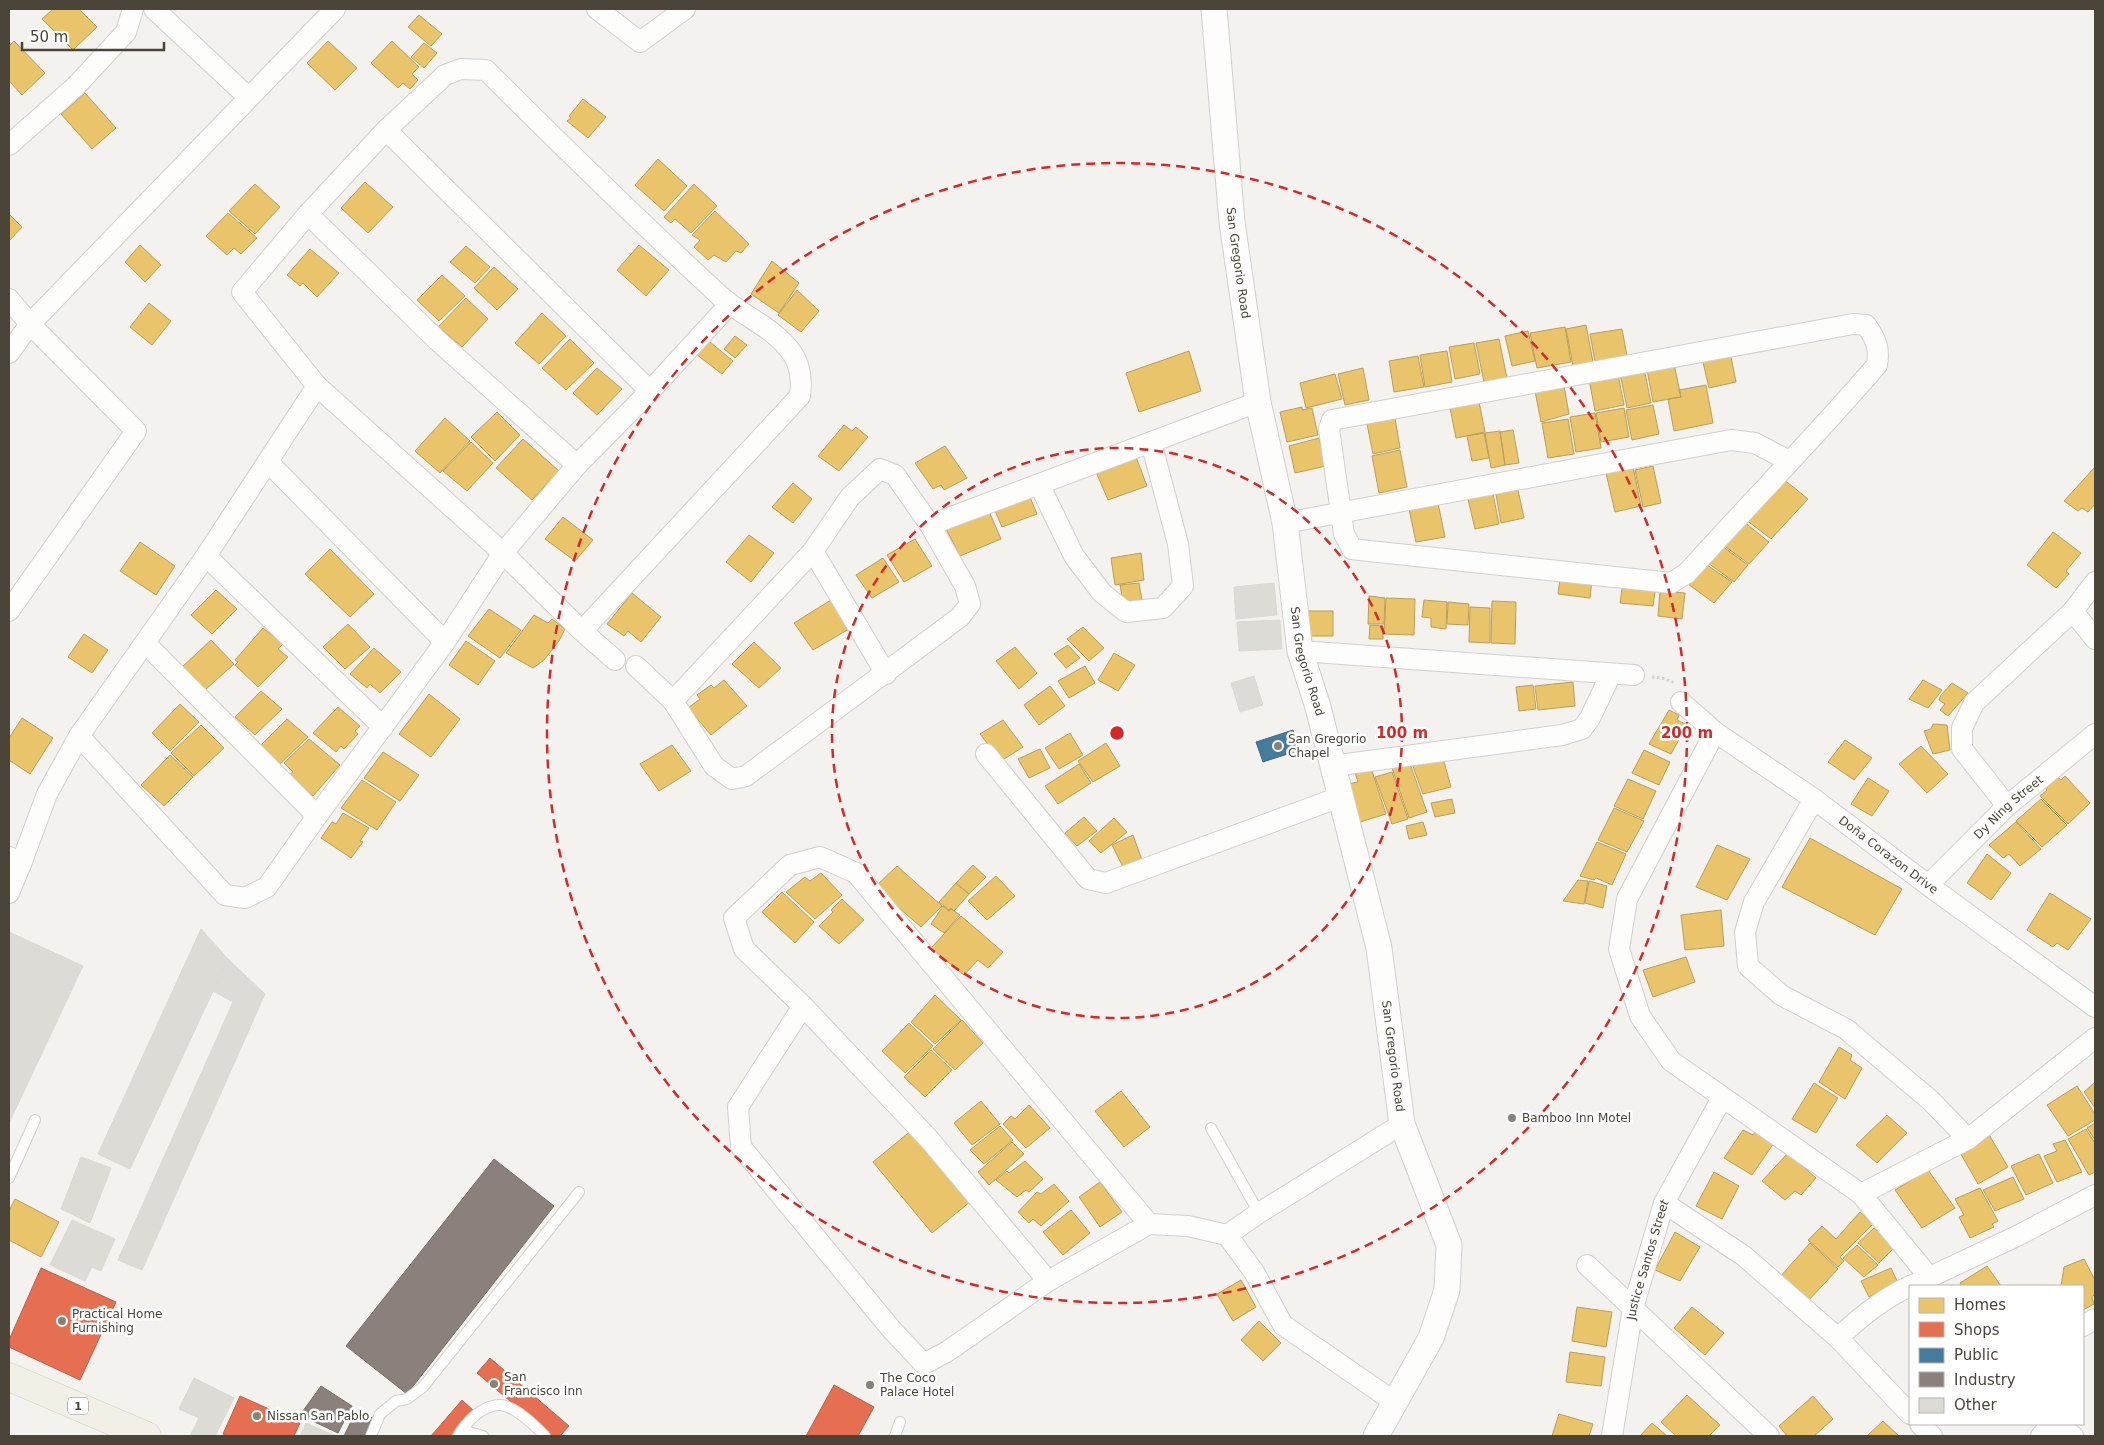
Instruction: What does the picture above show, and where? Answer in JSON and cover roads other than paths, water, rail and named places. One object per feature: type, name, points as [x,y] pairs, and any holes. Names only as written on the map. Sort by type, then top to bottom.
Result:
[{"type":"main road","name":"1","points":[[9,1377],[133,1434]]},
{"type":"street","points":[[9,145],[76,86],[126,32],[133,9]]},
{"type":"street","points":[[154,9],[248,97]]},
{"type":"street","points":[[9,353],[30,324],[335,9]]},
{"type":"street","points":[[597,9],[640,42],[685,9]]},
{"type":"street","name":"San Gregorio Road","points":[[1214,9],[1232,222],[1258,402],[1285,523],[1300,651],[1318,707],[1379,948],[1402,1124],[1449,1245],[1447,1290],[1431,1338],[1376,1436]]},
{"type":"street","points":[[582,631],[800,396],[802,379],[792,354],[770,330],[729,305],[598,182],[486,70],[461,69],[445,75],[386,130],[308,214],[242,292],[317,386],[503,553],[582,631],[615,660]]},
{"type":"street","points":[[386,130],[650,391]]},
{"type":"street","points":[[308,214],[438,341],[577,464]]},
{"type":"street","points":[[9,299],[30,324],[136,431],[9,611]]},
{"type":"street","points":[[79,736],[225,895],[245,898],[267,887],[316,816],[384,727],[445,642],[503,553],[577,464],[650,391],[729,305]]},
{"type":"street","points":[[1853,324],[1866,326],[1873,335],[1879,352],[1877,365],[1824,426],[1789,461],[1687,573],[1671,583],[1352,548],[1344,534],[1342,512],[1329,429],[1332,420],[1853,324]]},
{"type":"street","points":[[9,892],[15,861],[47,794],[79,736],[206,556],[317,386]]},
{"type":"street","points":[[930,526],[1258,402]]},
{"type":"street","points":[[1285,523],[1731,440],[1754,443],[1789,461]]},
{"type":"street","points":[[1039,484],[1074,556],[1102,593],[1126,612],[1163,608],[1183,586],[1178,544],[1151,442]]},
{"type":"street","points":[[268,462],[445,642]]},
{"type":"street","points":[[636,666],[673,701],[714,766],[732,779],[746,776],[886,674],[960,617],[970,604],[965,586],[930,526],[896,475],[880,469],[850,497],[813,551],[673,701]]},
{"type":"street","points":[[813,551],[886,674]]},
{"type":"street","points":[[206,556],[384,727]]},
{"type":"street","points":[[2007,806],[1962,749],[1962,728],[1974,703],[2073,611],[2095,582]]},
{"type":"street","points":[[2073,611],[2095,639]]},
{"type":"street","points":[[145,643],[316,816]]},
{"type":"street","points":[[1300,651],[1634,675]]},
{"type":"street","points":[[1332,766],[1562,735],[1582,729],[1590,718],[1610,674]]},
{"type":"street","name":"Doña Corazon Drive","points":[[1681,702],[1715,732],[1814,799],[2095,1007]]},
{"type":"street","points":[[1715,732],[1627,898],[1619,949],[1640,1016],[1671,1061],[1861,1194],[1930,1278]]},
{"type":"street","name":"Dy Ning Street","points":[[1928,885],[2007,806],[2095,734]]},
{"type":"street","points":[[986,754],[1088,879],[1106,883],[1340,797]]},
{"type":"street","points":[[1814,799],[1754,902],[1745,932],[1748,966],[1781,994],[1846,1030],[1930,1100],[1968,1139]]},
{"type":"street","points":[[1048,1281],[930,1140],[803,1006],[744,949],[734,918],[790,865],[820,858],[856,873],[1149,1224]]},
{"type":"street","points":[[803,1006],[738,1107],[740,1147],[892,1330],[924,1364],[948,1351],[1048,1281],[1149,1224],[1188,1226],[1227,1235],[1254,1272],[1282,1325],[1396,1403]]},
{"type":"street","points":[[1861,1194],[1968,1139],[2095,1038]]},
{"type":"street","name":"Justice Santos Street","points":[[1612,1436],[1633,1308],[1664,1203],[1722,1098]]},
{"type":"street","points":[[1227,1235],[1402,1124]]},
{"type":"street","points":[[1912,1285],[2019,1236],[2095,1195]]},
{"type":"street","points":[[1664,1203],[1744,1256],[1838,1338],[1909,1413]]},
{"type":"street","points":[[1587,1265],[1769,1436]]},
{"type":"street","points":[[1838,1338],[1863,1315],[1890,1296],[1909,1286]]},
{"type":"street","points":[[2084,1325],[2095,1319]]},
{"type":"street","points":[[1921,1425],[1932,1436]]},
{"type":"street","points":[[2041,1436],[2051,1425]]},
{"type":"street","points":[[2058,1425],[2073,1436]]},
{"type":"lane","points":[[9,1178],[35,1120]]},
{"type":"lane","points":[[1211,1128],[1259,1213]]},
{"type":"lane","points":[[371,1436],[380,1414],[396,1401],[408,1399],[423,1387],[579,1192]]},
{"type":"lane","points":[[460,1433],[470,1420],[484,1409],[501,1405],[525,1417],[545,1436]]},
{"type":"lane","points":[[895,1436],[900,1422]]},
{"type":"lane","points":[[460,1433],[484,1436]]},
{"type":"place","name":"San Gregorio Chapel","points":[[1278,746]]},
{"type":"place","name":"Bamboo Inn Motel","points":[[1512,1118]]},
{"type":"place","name":"Practical Home Furnishing","points":[[62,1321]]},
{"type":"place","name":"San Francisco Inn","points":[[494,1384]]},
{"type":"place","name":"The Coco Palace Hotel","points":[[870,1385]]},
{"type":"place","name":"Nissan San Pablo","points":[[257,1416]]}]
